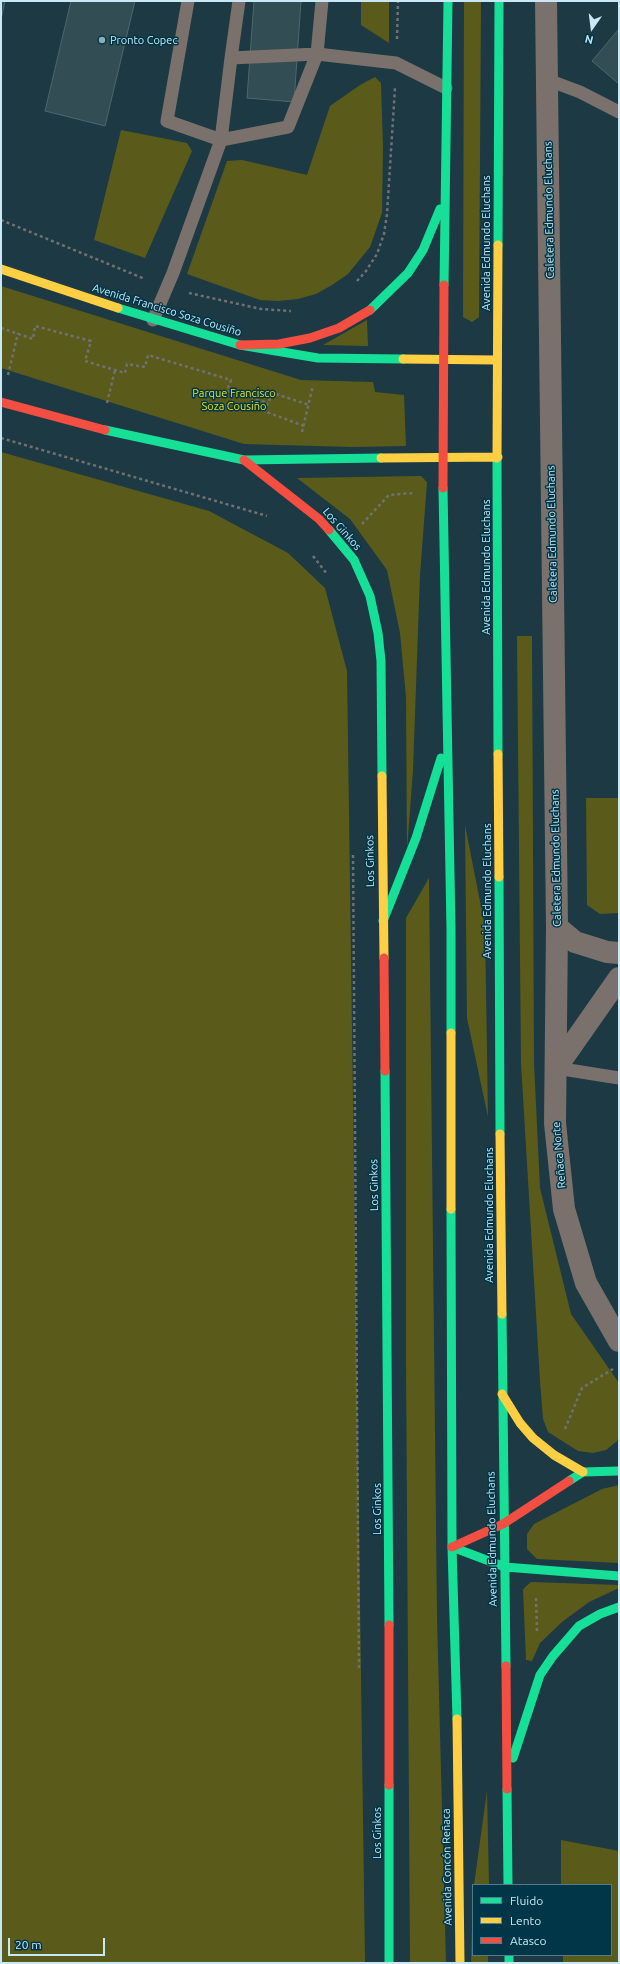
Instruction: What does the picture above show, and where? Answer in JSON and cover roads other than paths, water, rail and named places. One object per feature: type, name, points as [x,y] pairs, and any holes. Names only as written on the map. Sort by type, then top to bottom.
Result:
[{"type":"main road","points":[[448,1],[442,457],[450,930],[452,1547]]},
{"type":"main road","name":"Avenida Edmundo Eluchans","points":[[499,1],[498,457],[502,1394],[507,1781]]},
{"type":"main road","points":[[240,345],[279,344],[310,338],[339,328],[371,310],[408,273],[424,250],[435,224],[445,185]]},
{"type":"main road","name":"Avenida Francisco Soza Cousiño","points":[[1,269],[153,320],[240,345],[318,358],[498,360]]},
{"type":"main road","points":[[1,402],[99,429],[244,460],[498,457]]},
{"type":"main road","name":"Los Ginkos","points":[[244,460],[319,518],[354,560],[370,596],[376,620],[381,661],[389,1481],[389,1963]]},
{"type":"main road","points":[[383,921],[416,838],[446,739]]},
{"type":"main road","points":[[502,1394],[520,1423],[533,1438],[554,1455],[583,1472]]},
{"type":"main road","points":[[452,1547],[503,1524],[583,1472],[619,1471]]},
{"type":"main road","points":[[452,1547],[505,1568],[619,1576]]},
{"type":"main road","name":"Avenida Concón Reñaca","points":[[452,1547],[458,1772],[460,1963]]},
{"type":"main road","points":[[508,1884],[507,1781],[540,1675],[553,1656],[579,1626],[600,1614],[619,1607]]},
{"type":"street","name":"Caletera Edmundo Eluchans","points":[[546,1],[557,927],[556,1068]]},
{"type":"street","points":[[557,927],[575,942],[607,952],[619,953]]},
{"type":"street","points":[[556,1068],[619,978]]},
{"type":"street","name":"Reñaca Norte","points":[[556,1068],[555,1123],[564,1209],[586,1283],[619,1340]]},
{"type":"lane","points":[[188,1],[167,121],[221,140],[288,128],[317,54],[322,1]]},
{"type":"lane","points":[[153,320],[167,288],[221,140],[239,1]]},
{"type":"lane","points":[[231,58],[317,54],[396,63],[446,88]]},
{"type":"lane","points":[[548,80],[580,92],[619,112]]},
{"type":"lane","points":[[556,1068],[619,1078]]},
{"type":"place","name":"Pronto Copec","points":[[102,40]]},
{"type":"park label","name":"Parque Francisco Soza Cousiño","points":[[234,399]]}]
